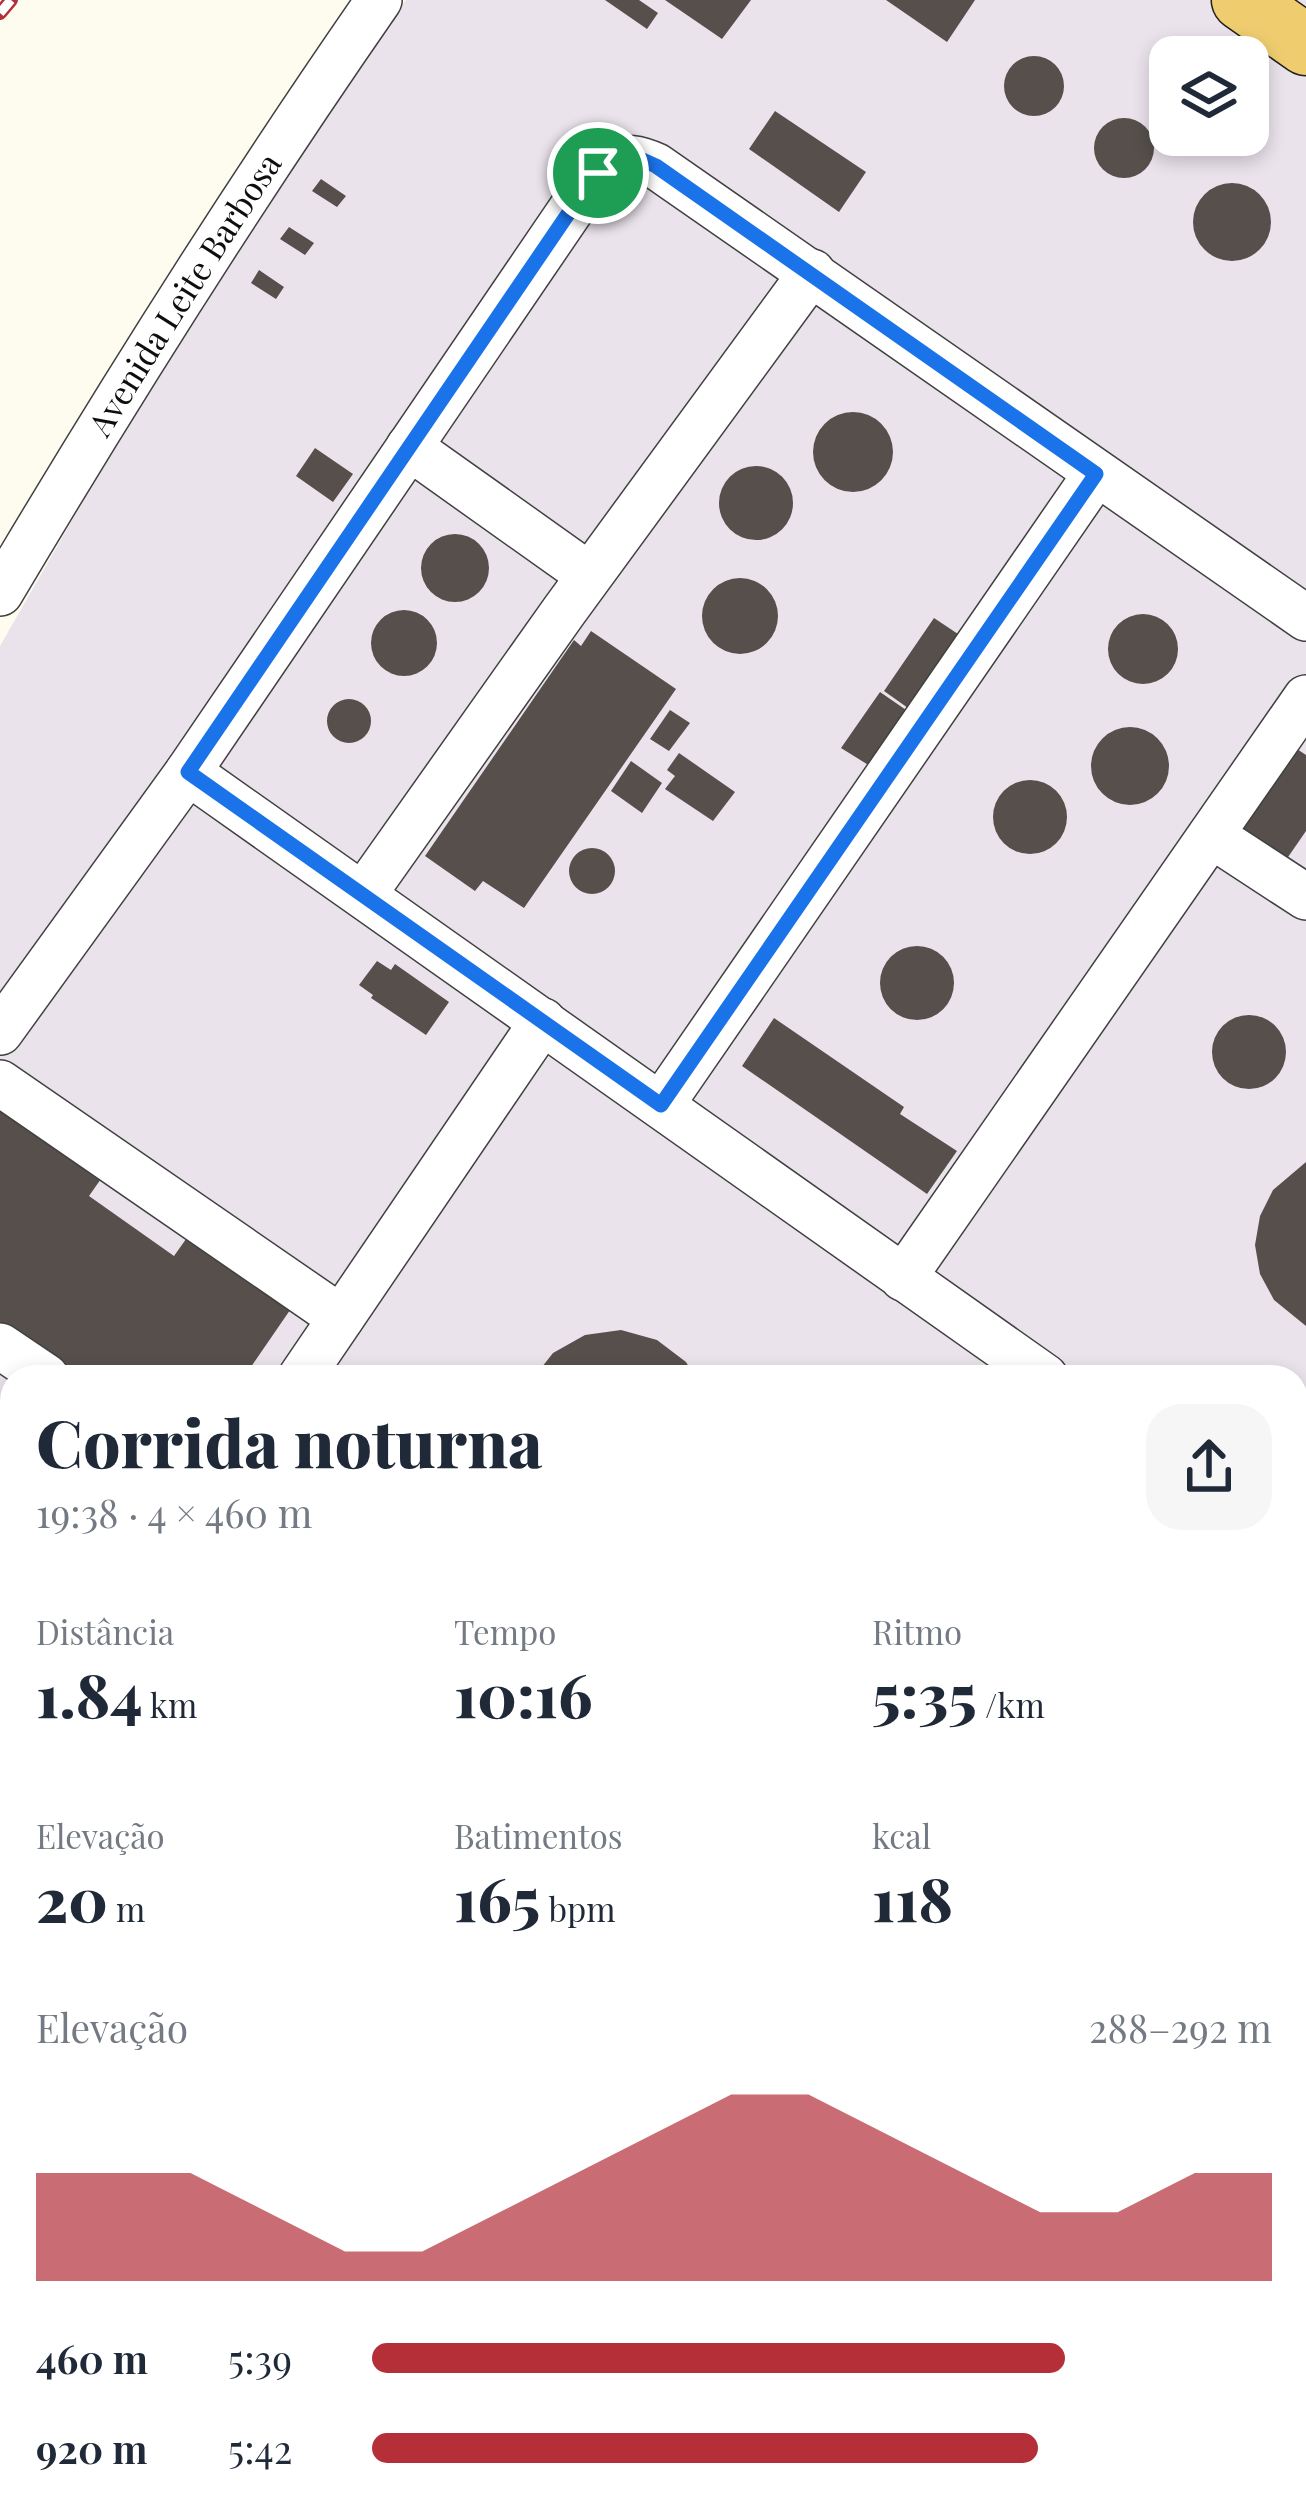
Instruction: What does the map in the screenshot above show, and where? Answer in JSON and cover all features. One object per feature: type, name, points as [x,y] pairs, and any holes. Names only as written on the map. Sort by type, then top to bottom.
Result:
[{"type":"main road","points":[[1241,0],[1306,44]]},
{"type":"street","name":"Avenida Leite Barbosa","points":[[0,593],[269,159],[380,0]]},
{"type":"street","points":[[0,1032],[188,772],[583,192],[598,173],[622,158],[636,157],[656,166],[1306,618]]},
{"type":"street","points":[[363,896],[589,575],[812,272]]},
{"type":"street","points":[[409,447],[589,575]]},
{"type":"street","points":[[661,1105],[1096,474]]},
{"type":"street","points":[[903,1278],[1306,698]]},
{"type":"street","points":[[188,772],[1028,1365]]},
{"type":"street","points":[[1211,835],[1306,897]]},
{"type":"street","points":[[309,1365],[543,1022]]},
{"type":"street","points":[[0,1083],[341,1318]]},
{"type":"street","points":[[0,1346],[28,1365]]},
{"type":"shaded area","points":[[406,0],[1306,0],[1306,1365],[0,1365],[0,646],[233,239]]},
{"type":"building","points":[[605,0],[639,0],[658,13],[647,29]]},
{"type":"building","points":[[665,0],[751,0],[722,39]]},
{"type":"building","points":[[886,0],[975,0],[947,42]]},
{"type":"building","points":[[1034,56],[1055,65],[1064,86],[1055,107],[1034,116],[1013,107],[1004,86],[1013,65]]},
{"type":"building","points":[[775,111],[866,172],[839,212],[749,149]]},
{"type":"building","points":[[1124,118],[1145,127],[1153,156],[1145,169],[1124,178],[1103,169],[1094,148],[1103,127]]},
{"type":"building","points":[[321,179],[346,196],[337,207],[312,191]]},
{"type":"building","points":[[1232,183],[1259,195],[1271,222],[1259,249],[1232,261],[1205,249],[1193,222],[1205,195]]},
{"type":"building","points":[[289,227],[314,243],[305,255],[280,239]]},
{"type":"building","points":[[259,270],[284,287],[276,299],[251,283]]},
{"type":"building","points":[[853,412],[881,424],[893,452],[881,480],[853,492],[825,480],[813,452],[825,424]]},
{"type":"building","points":[[315,448],[353,474],[333,502],[296,476]]},
{"type":"building","points":[[756,466],[782,477],[793,503],[782,529],[756,540],[730,529],[719,503],[730,477]]},
{"type":"building","points":[[455,534],[479,544],[489,568],[479,592],[455,602],[431,592],[421,568],[431,544]]},
{"type":"building","points":[[740,578],[767,589],[778,616],[767,643],[740,654],[713,643],[702,616],[713,589]]},
{"type":"building","points":[[404,610],[427,620],[437,643],[427,666],[404,676],[381,666],[371,643],[381,620]]},
{"type":"building","points":[[1143,614],[1168,624],[1178,649],[1168,674],[1143,684],[1118,674],[1108,649],[1118,624]]},
{"type":"building","points":[[934,618],[958,634],[908,708],[884,691]]},
{"type":"building","points":[[591,631],[676,689],[524,908],[483,881],[475,891],[425,856],[574,640],[581,646]]},
{"type":"building","points":[[880,692],[909,712],[870,766],[841,748]]},
{"type":"building","points":[[349,699],[365,705],[371,721],[365,737],[349,743],[333,737],[327,721],[333,705]]},
{"type":"building","points":[[670,710],[690,723],[669,751],[650,739]]},
{"type":"building","points":[[1130,727],[1158,738],[1169,766],[1158,794],[1130,805],[1102,794],[1091,766],[1102,738]]},
{"type":"building","points":[[1297,749],[1306,755],[1306,831],[1286,860],[1242,828]]},
{"type":"building","points":[[679,753],[735,792],[713,821],[665,789],[675,776],[667,770]]},
{"type":"building","points":[[631,761],[662,783],[642,813],[611,791]]},
{"type":"building","points":[[1030,780],[1056,791],[1067,817],[1056,843],[1030,854],[1004,843],[993,817],[1004,791]]},
{"type":"building","points":[[592,848],[608,855],[615,871],[608,887],[592,894],[576,887],[569,871],[576,855]]},
{"type":"building","points":[[917,946],[943,957],[954,983],[943,1009],[917,1020],[891,1009],[880,983],[891,957]]},
{"type":"building","points":[[377,961],[391,970],[395,964],[449,1002],[426,1035],[359,985]]},
{"type":"building","points":[[1249,1015],[1275,1026],[1286,1052],[1275,1078],[1249,1089],[1223,1078],[1212,1052],[1223,1026]]},
{"type":"building","points":[[774,1018],[904,1107],[900,1114],[957,1151],[927,1194],[742,1066]]},
{"type":"building","points":[[0,1104],[103,1176],[89,1196],[174,1256],[191,1232],[299,1297],[252,1365],[52,1365],[0,1329]]},
{"type":"building","points":[[1306,1162],[1306,1326],[1274,1300],[1260,1274],[1255,1245],[1260,1216],[1273,1190]]},
{"type":"building","points":[[621,1330],[657,1340],[688,1365],[544,1365],[553,1353],[585,1335]]},
{"type":"railway","points":[[0,13],[11,0]]},
{"type":"route","points":[[636,157],[656,166],[1096,474],[661,1105],[188,772],[598,173],[622,158],[636,157]]}]
